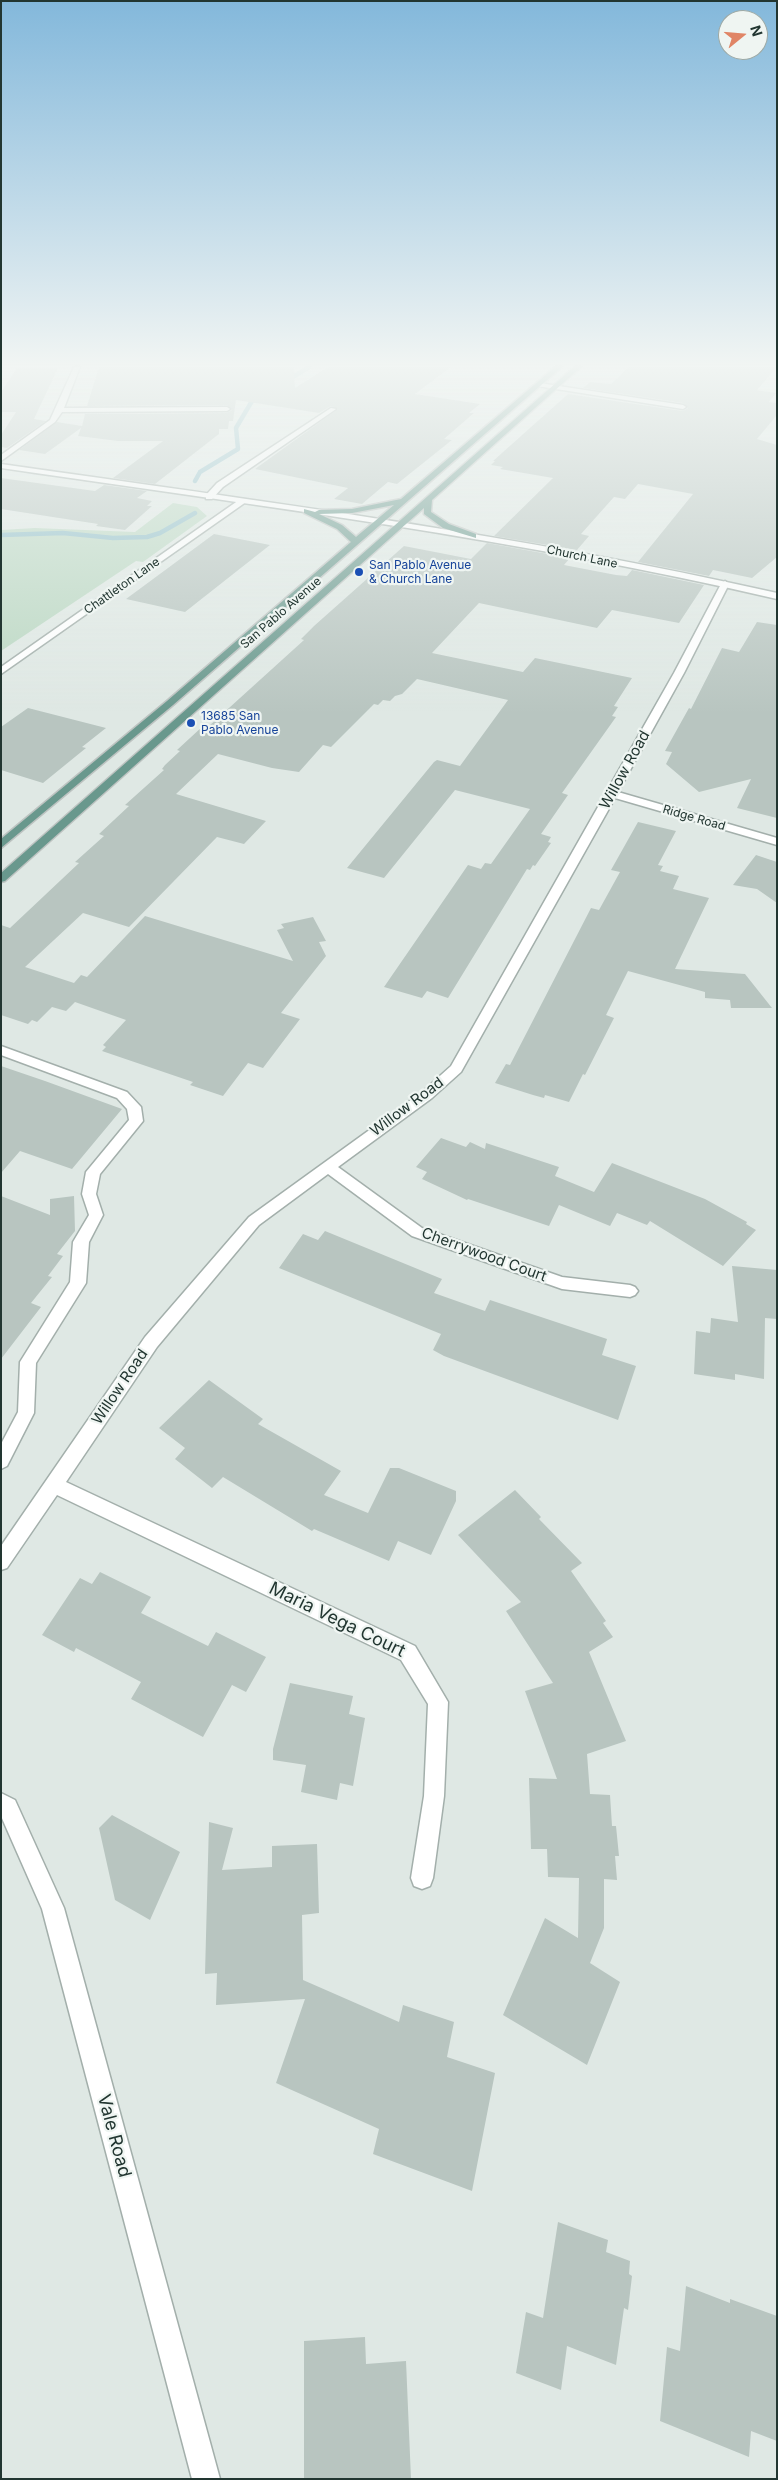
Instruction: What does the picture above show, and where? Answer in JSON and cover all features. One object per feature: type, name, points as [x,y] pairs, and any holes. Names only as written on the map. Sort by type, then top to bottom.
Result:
[{"type":"main road","name":"San Pablo Avenue","points":[[1,846],[170,703],[424,483]]},
{"type":"main road","name":"San Pablo Avenue","points":[[1,879],[448,483]]},
{"type":"main road","points":[[319,512],[352,511],[402,501]]},
{"type":"main road","points":[[429,501],[427,512],[434,519],[473,536]]},
{"type":"main road","points":[[306,511],[321,520],[345,529],[355,542]]},
{"type":"main road","points":[[260,650],[256,646],[258,640],[280,620],[286,609],[281,605]]},
{"type":"street","name":"Church Lane","points":[[113,483],[404,524],[725,584],[777,596]]},
{"type":"street","points":[[209,497],[223,483]]},
{"type":"street","name":"Chattleton Lane","points":[[1,671],[242,502]]},
{"type":"street","name":"Willow Road","points":[[1,1562],[151,1342],[254,1221],[427,1094],[456,1069],[511,975],[725,584]]},
{"type":"street","name":"Ridge Road","points":[[611,793],[777,842]]},
{"type":"street","points":[[1,1050],[122,1095],[134,1107],[136,1121],[93,1172],[89,1194],[96,1215],[81,1242],[78,1283],[28,1362],[26,1414],[1,1461]]},
{"type":"street","name":"Cherrywood Court","points":[[327,1166],[417,1232],[562,1283],[630,1291]]},
{"type":"street","name":"Maria Vega Court","points":[[55,1485],[408,1653],[438,1702],[434,1796],[422,1878]]},
{"type":"street","name":"Vale Road","points":[[1,1803],[8,1807],[53,1908],[206,2479]]},
{"type":"green space","points":[[173,503],[197,507],[207,516],[143,562],[136,561],[1,651],[1,530],[35,528],[135,532]]},
{"type":"building","points":[[1,483],[35,483],[95,491],[104,485],[147,491],[137,498],[152,501],[147,506],[152,506],[125,530],[1,509]]},
{"type":"building","points":[[322,483],[387,483],[362,504],[334,499],[348,488]]},
{"type":"building","points":[[548,483],[777,483],[777,557],[752,578],[713,570],[709,576],[638,562],[693,494],[638,484],[625,499],[614,497],[581,534],[589,536],[577,550],[494,536]]},
{"type":"building","points":[[214,534],[270,545],[185,612],[126,599]]},
{"type":"building","points":[[487,543],[570,558],[564,565],[627,576],[632,570],[704,585],[679,623],[612,610],[597,628],[479,603],[432,653],[523,672],[535,658],[632,678],[614,706],[618,707],[612,716],[616,717],[562,793],[568,795],[541,834],[551,837],[548,842],[551,843],[535,866],[533,865],[530,870],[527,869],[448,998],[427,991],[422,998],[384,987],[468,865],[481,869],[485,863],[491,864],[530,809],[455,790],[384,878],[347,868],[434,762],[437,760],[460,766],[508,700],[417,679],[402,694],[395,696],[390,701],[383,700],[378,705],[374,704],[331,747],[323,745],[299,772],[272,768],[218,754],[176,794],[266,821],[244,844],[217,837],[129,927],[83,913],[25,967],[74,983],[81,975],[87,977],[145,916],[293,961],[277,930],[284,928],[281,924],[313,917],[326,941],[319,942],[326,956],[281,1013],[300,1019],[263,1068],[248,1063],[223,1096],[190,1085],[193,1082],[102,1051],[106,1047],[103,1045],[126,1020],[75,1002],[66,1011],[52,1007],[37,1022],[32,1020],[28,1024],[1,1015],[1,925],[10,928],[79,863],[75,862],[104,836],[99,834],[129,806],[125,805],[164,770],[162,769],[165,765],[180,751],[177,750],[203,726],[208,727],[304,640],[301,639],[314,626],[404,546],[471,559]]},
{"type":"building","points":[[757,622],[777,625],[777,818],[737,808],[751,779],[699,792],[666,764],[672,752],[665,751],[689,708],[691,709],[722,648],[739,652]]},
{"type":"building","points":[[28,708],[106,728],[82,747],[86,748],[43,783],[1,770],[1,727]]},
{"type":"building","points":[[638,822],[676,831],[658,865],[663,866],[660,871],[679,876],[673,889],[709,898],[675,969],[745,974],[772,1008],[731,1008],[730,1000],[705,998],[705,992],[628,971],[606,1015],[614,1018],[569,1102],[545,1095],[544,1098],[495,1083],[506,1064],[510,1065],[591,908],[599,910],[620,872],[611,870]]},
{"type":"building","points":[[756,855],[777,862],[777,903],[757,889],[733,885]]},
{"type":"building","points":[[1,1066],[122,1109],[72,1169],[20,1151],[1,1173]]},
{"type":"building","points":[[441,1138],[466,1147],[470,1142],[485,1149],[486,1143],[559,1167],[555,1176],[594,1192],[612,1163],[705,1199],[747,1222],[746,1224],[756,1230],[723,1266],[650,1221],[647,1225],[617,1213],[610,1226],[559,1205],[549,1226],[467,1200],[422,1179],[427,1172],[416,1167]]},
{"type":"building","points":[[1,1196],[50,1215],[50,1199],[74,1196],[75,1231],[57,1254],[63,1256],[48,1276],[52,1277],[31,1303],[41,1307],[1,1359]]},
{"type":"building","points":[[325,1231],[442,1279],[434,1293],[485,1311],[490,1300],[607,1339],[602,1355],[636,1366],[618,1420],[444,1356],[433,1350],[441,1334],[279,1268],[303,1234],[318,1240]]},
{"type":"building","points":[[732,1266],[777,1270],[777,1319],[765,1318],[764,1379],[735,1374],[735,1380],[694,1374],[696,1331],[710,1333],[711,1318],[738,1322]]},
{"type":"building","points":[[209,1380],[263,1419],[258,1424],[341,1471],[324,1495],[368,1513],[390,1468],[399,1468],[456,1491],[456,1501],[431,1555],[398,1541],[389,1561],[314,1529],[312,1531],[223,1477],[212,1488],[175,1459],[185,1448],[159,1428]]},
{"type":"building","points":[[515,1490],[541,1517],[539,1519],[582,1563],[571,1571],[606,1621],[603,1623],[613,1637],[589,1652],[626,1741],[587,1754],[590,1794],[610,1795],[612,1826],[616,1826],[619,1856],[615,1856],[617,1880],[604,1879],[604,1928],[590,1963],[620,1982],[587,2065],[503,2015],[545,1918],[578,1938],[579,1878],[548,1877],[547,1849],[531,1849],[529,1778],[557,1779],[525,1691],[553,1683],[506,1611],[521,1602],[458,1535]]},
{"type":"building","points":[[100,1572],[151,1597],[141,1613],[208,1646],[216,1632],[266,1657],[246,1692],[232,1685],[203,1737],[131,1699],[141,1682],[76,1648],[74,1652],[42,1635],[80,1578],[92,1584]]},
{"type":"building","points":[[290,1683],[353,1696],[349,1714],[365,1718],[353,1786],[340,1783],[337,1800],[301,1792],[306,1765],[273,1760],[273,1749]]},
{"type":"building","points":[[112,1815],[180,1852],[150,1920],[115,1900],[99,1828]]},
{"type":"building","points":[[209,1822],[233,1828],[222,1870],[272,1867],[272,1846],[317,1844],[319,1913],[302,1915],[303,1980],[399,2022],[403,2005],[454,2022],[447,2057],[495,2073],[472,2191],[373,2154],[379,2129],[276,2083],[305,1999],[216,2005],[217,1973],[205,1974]]},
{"type":"building","points":[[558,2222],[608,2240],[606,2252],[630,2261],[629,2274],[632,2276],[628,2310],[624,2308],[616,2365],[567,2346],[561,2390],[516,2373],[526,2312],[543,2318]]},
{"type":"building","points":[[686,2286],[730,2303],[730,2299],[777,2316],[777,2441],[751,2431],[749,2457],[660,2421],[667,2347],[680,2351]]},
{"type":"building","points":[[365,2337],[366,2364],[406,2361],[411,2479],[304,2479],[304,2341]]},
{"type":"waterway","points":[[1,535],[63,533],[113,538],[147,537],[160,533],[195,513]]},
{"type":"place","name":"San Pablo Avenue & Church Lane","points":[[359,572]]},
{"type":"place","name":"13685 San Pablo Avenue","points":[[191,723]]}]
